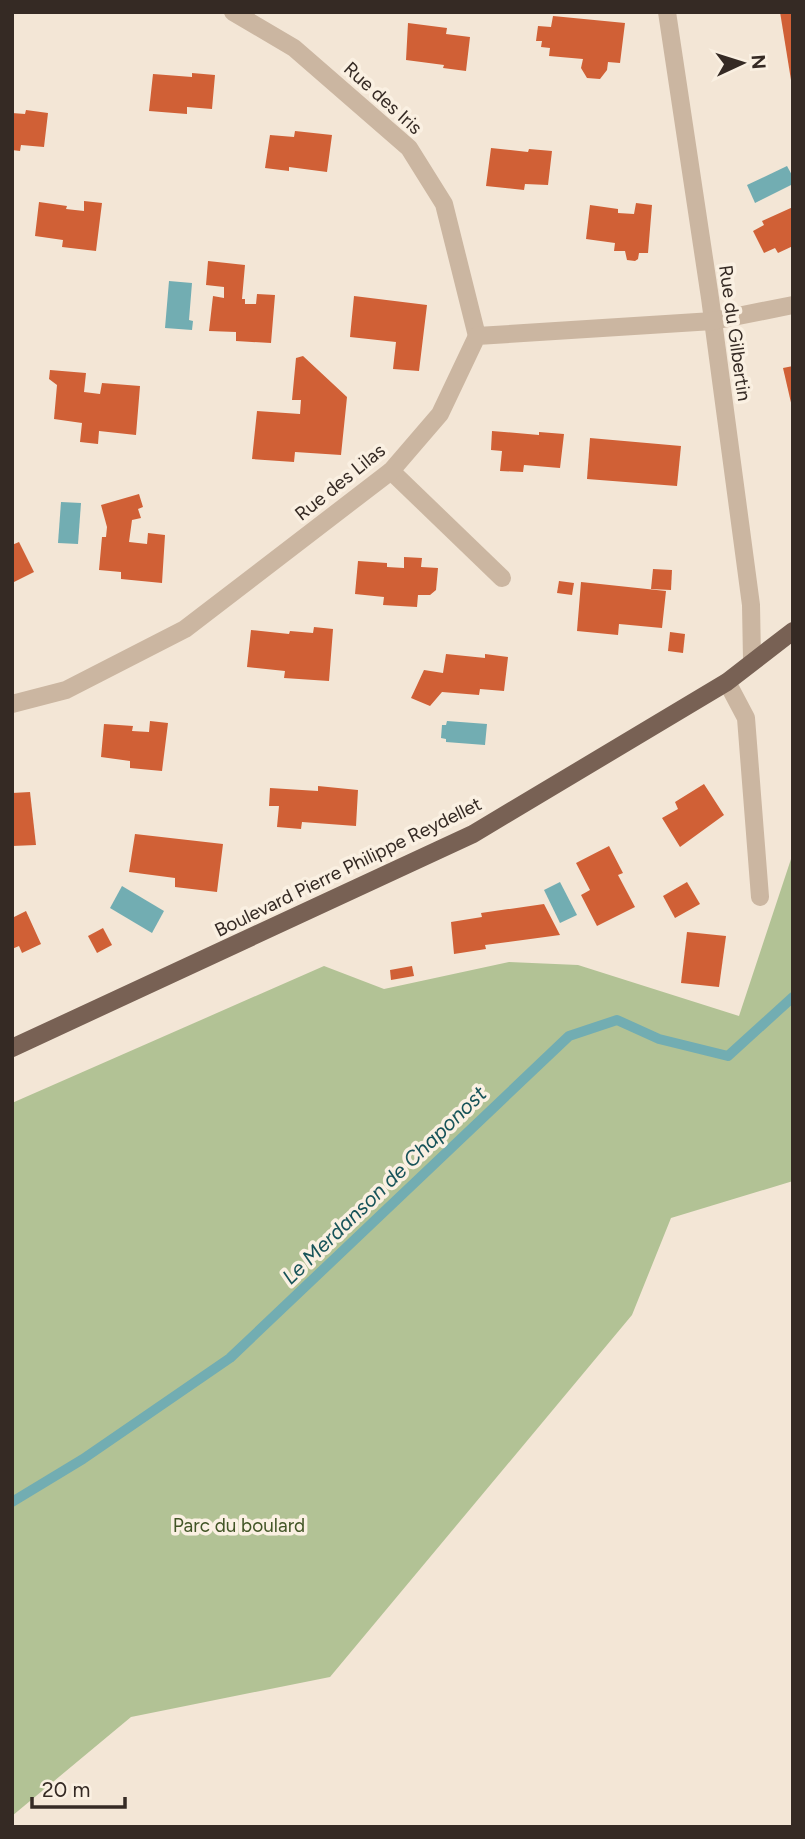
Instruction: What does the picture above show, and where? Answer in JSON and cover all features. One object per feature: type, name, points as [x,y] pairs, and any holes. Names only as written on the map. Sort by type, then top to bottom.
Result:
[{"type":"main road","name":"Boulevard Pierre Philippe Reydellet","points":[[12,1048],[473,834],[727,682],[752,660],[793,631]]},
{"type":"street","name":"Rue des Iris","points":[[233,12],[294,48],[409,148],[444,205],[477,336]]},
{"type":"street","name":"Rue du Gilbertin","points":[[667,12],[713,321],[751,604],[752,660]]},
{"type":"street","points":[[477,336],[713,321],[793,305]]},
{"type":"street","name":"Rue des Lilas","points":[[12,704],[66,690],[185,629],[391,471],[440,414],[477,336]]},
{"type":"street","points":[[391,471],[502,578]]},
{"type":"street","points":[[727,682],[746,718],[760,897]]},
{"type":"green space","name":"Parc du boulard","points":[[793,853],[793,1181],[671,1218],[632,1315],[330,1677],[131,1717],[12,1816],[12,1103],[324,966],[384,989],[509,962],[578,965],[739,1016]]},
{"type":"water","points":[[787,166],[793,177],[793,184],[755,203],[747,185]]},
{"type":"water","points":[[169,281],[192,283],[189,320],[193,321],[192,330],[165,328]]},
{"type":"water","points":[[61,502],[81,503],[78,544],[58,543]]},
{"type":"water","points":[[447,721],[487,724],[485,745],[446,742],[446,739],[441,738],[442,725],[446,725]]},
{"type":"water","points":[[560,882],[577,915],[560,923],[544,890]]},
{"type":"water","points":[[122,886],[164,911],[152,933],[110,908]]},
{"type":"building","points":[[780,12],[793,12],[793,80],[791,80]]},
{"type":"building","points":[[553,16],[625,23],[620,63],[608,62],[607,70],[600,79],[587,78],[581,68],[583,59],[549,56],[550,48],[541,47],[542,41],[536,41],[538,26],[551,27]]},
{"type":"building","points":[[408,23],[447,28],[446,34],[470,37],[466,71],[406,60]]},
{"type":"building","points":[[192,73],[215,75],[212,109],[187,107],[187,114],[149,111],[153,74],[192,77]]},
{"type":"building","points":[[26,110],[48,113],[44,147],[21,145],[20,151],[12,150],[12,113],[25,114]]},
{"type":"building","points":[[295,131],[332,135],[327,172],[289,167],[289,171],[265,168],[270,135],[294,137]]},
{"type":"building","points":[[491,148],[528,152],[529,149],[552,151],[548,185],[525,184],[524,190],[486,186]]},
{"type":"building","points":[[84,201],[102,203],[96,251],[62,247],[63,240],[35,236],[39,202],[84,211]]},
{"type":"building","points":[[636,203],[652,205],[648,253],[639,253],[635,261],[627,260],[625,251],[614,251],[615,243],[586,239],[590,205],[618,209],[618,213],[634,214]]},
{"type":"building","points":[[793,207],[793,246],[778,253],[775,248],[764,253],[753,231],[764,225],[762,221]]},
{"type":"building","points":[[208,261],[245,265],[242,299],[245,299],[245,304],[256,304],[257,294],[275,295],[271,343],[236,341],[236,332],[209,331],[213,296],[224,298],[224,287],[206,285]]},
{"type":"building","points":[[354,296],[427,305],[419,371],[393,369],[396,342],[350,337]]},
{"type":"building","points":[[303,356],[347,397],[341,455],[295,452],[294,462],[252,459],[257,411],[300,414],[301,400],[292,400],[296,358]]},
{"type":"building","points":[[793,366],[793,407],[792,407],[783,368]]},
{"type":"building","points":[[50,370],[86,373],[84,392],[100,394],[102,383],[140,386],[136,435],[99,431],[98,444],[80,442],[82,423],[54,419],[57,385],[49,379]]},
{"type":"building","points":[[492,431],[564,434],[560,468],[524,465],[523,472],[500,471],[502,451],[491,450]]},
{"type":"building","points":[[590,438],[681,446],[677,486],[587,479]]},
{"type":"building","points":[[139,494],[143,507],[138,509],[141,518],[132,520],[129,542],[147,544],[148,533],[165,535],[162,583],[121,579],[121,572],[99,570],[102,537],[106,537],[107,527],[101,505]]},
{"type":"building","points":[[19,542],[34,572],[14,582],[12,545]]},
{"type":"building","points":[[404,557],[422,558],[421,567],[438,568],[436,590],[430,595],[418,595],[417,607],[383,605],[384,597],[355,594],[358,561],[387,563],[387,567],[404,568]]},
{"type":"building","points":[[653,569],[672,570],[671,590],[651,589]]},
{"type":"building","points":[[559,581],[574,583],[572,595],[557,593]]},
{"type":"building","points":[[581,582],[666,591],[662,628],[619,624],[618,635],[577,631]]},
{"type":"building","points":[[314,627],[333,629],[329,681],[284,678],[285,671],[247,667],[251,630],[289,634],[290,631],[313,633]]},
{"type":"building","points":[[670,632],[685,634],[683,653],[668,651]]},
{"type":"building","points":[[446,654],[485,658],[485,654],[508,657],[504,691],[480,689],[479,695],[442,692],[430,706],[411,698],[424,670],[443,673]]},
{"type":"building","points":[[150,721],[168,723],[162,771],[130,768],[130,761],[101,757],[104,724],[133,726],[132,731],[149,732]]},
{"type":"building","points":[[704,784],[724,815],[680,847],[662,818],[678,809],[675,802]]},
{"type":"building","points":[[318,786],[358,790],[356,826],[302,822],[301,829],[277,827],[279,806],[269,806],[270,788],[318,791]]},
{"type":"building","points":[[30,792],[36,845],[12,846],[12,793]]},
{"type":"building","points":[[135,834],[223,844],[217,892],[175,887],[175,878],[129,872]]},
{"type":"building","points":[[609,846],[623,873],[618,875],[635,907],[597,926],[581,895],[590,890],[576,863]]},
{"type":"building","points":[[687,882],[700,904],[675,918],[663,896]]},
{"type":"building","points":[[544,904],[560,935],[485,945],[486,949],[454,954],[451,922],[482,917],[481,913]]},
{"type":"building","points":[[26,911],[41,944],[22,953],[19,946],[12,949],[12,918]]},
{"type":"building","points":[[103,928],[112,945],[97,953],[88,936]]},
{"type":"building","points":[[687,932],[726,936],[719,987],[681,983]]},
{"type":"building","points":[[412,966],[414,976],[391,980],[390,970]]},
{"type":"waterway","name":"Le Merdanson de Chaponost","points":[[12,1502],[83,1459],[230,1358],[569,1036],[617,1020],[659,1039],[728,1056],[793,997]]}]
